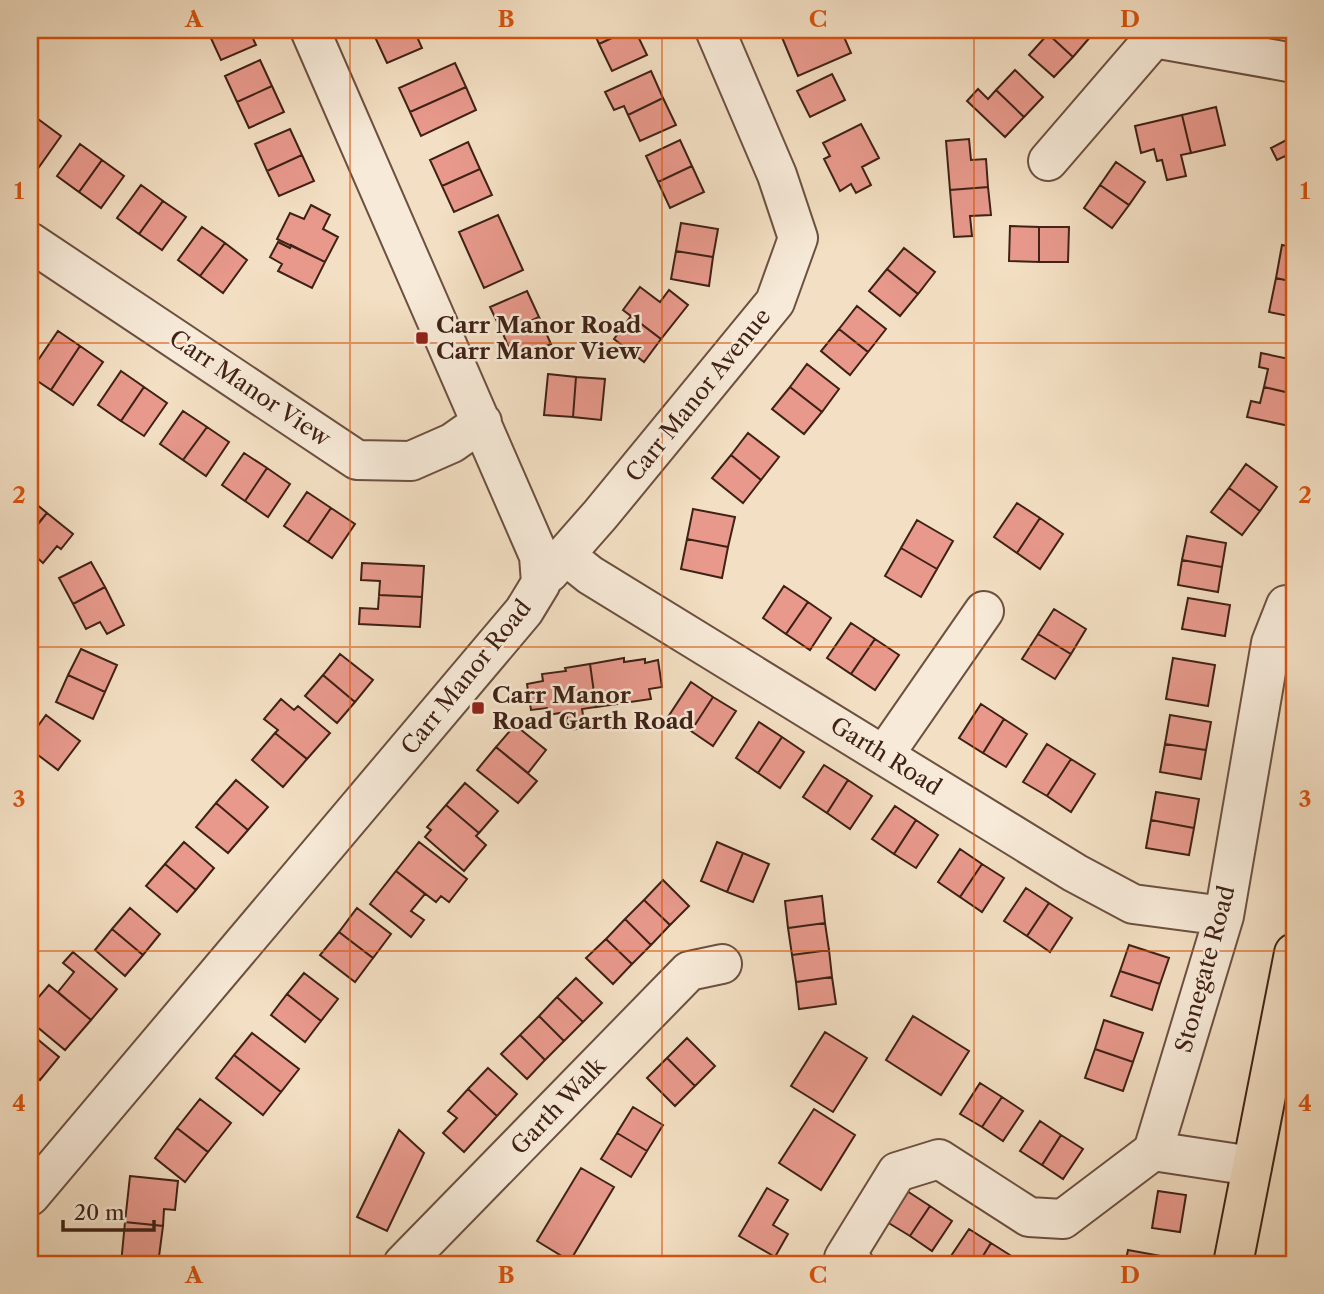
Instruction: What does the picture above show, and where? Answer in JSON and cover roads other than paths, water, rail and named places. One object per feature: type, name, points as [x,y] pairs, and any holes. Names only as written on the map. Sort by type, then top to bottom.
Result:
[{"type":"main road","points":[[1233,1264],[1294,953]]},
{"type":"street","name":"Carr Manor Road","points":[[30,1196],[524,611],[553,569],[539,556],[310,30]]},
{"type":"street","name":"Carr Manor Avenue","points":[[553,569],[775,302],[798,238],[778,175],[715,30]]},
{"type":"street","points":[[1048,161],[1154,34],[1294,63]]},
{"type":"street","name":"Carr Manor View","points":[[30,242],[357,460],[411,461],[452,443],[482,422]]},
{"type":"street","name":"Garth Road","points":[[553,569],[590,575],[1075,873],[1133,904],[1224,916]]},
{"type":"street","name":"Stonegate Road","points":[[1153,1151],[1224,916],[1271,643],[1286,605]]},
{"type":"street","points":[[884,755],[984,611]]},
{"type":"street","name":"Garth Walk","points":[[403,1264],[689,971],[722,964]]},
{"type":"street","points":[[854,1264],[844,1258],[897,1171],[939,1159],[1029,1217],[1063,1219],[1153,1151],[1252,1166]]},
{"type":"place","name":"Carr Manor Road Carr Manor View","points":[[422,338]]},
{"type":"place","name":"Carr Manor Road Garth Road","points":[[478,708]]}]
